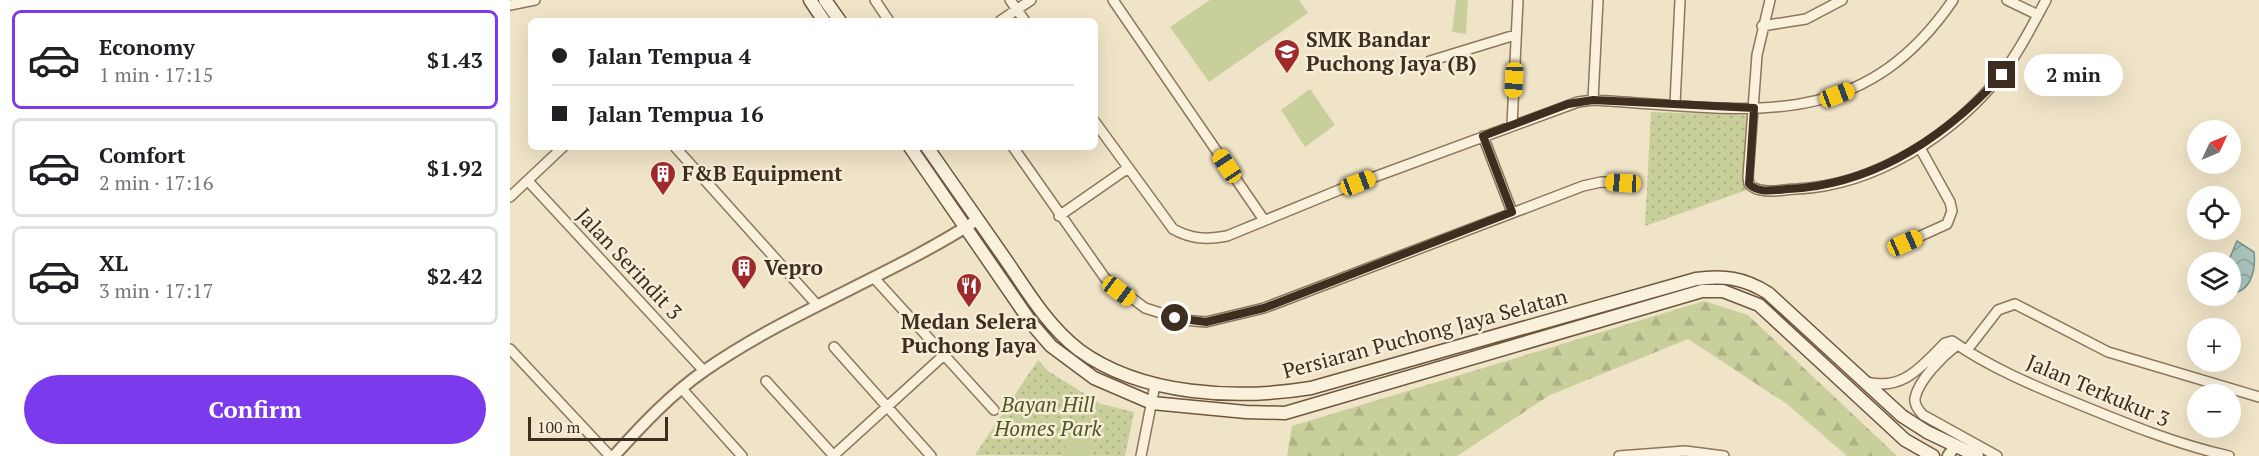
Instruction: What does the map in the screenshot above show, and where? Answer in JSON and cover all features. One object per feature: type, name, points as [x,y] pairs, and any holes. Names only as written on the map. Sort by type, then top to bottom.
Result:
[{"type":"main road","points":[[810,0],[822,18]]},
{"type":"main road","points":[[825,0],[838,18]]},
{"type":"main road","name":"Persiaran Puchong Jaya Selatan","points":[[912,150],[964,228],[1051,346],[1094,378],[1152,403],[1246,412],[1285,413],[1702,291],[1723,291],[1759,305],[1905,440],[1933,456]]},
{"type":"main road","name":"Persiaran Puchong Jaya Selatan","points":[[929,150],[1045,316],[1061,334],[1103,364],[1155,385],[1246,394],[1274,394],[1311,388],[1712,276],[1750,282],[1768,293],[1902,416],[1952,451],[1977,456]]},
{"type":"street","points":[[510,5],[534,0]]},
{"type":"street","points":[[875,0],[887,18]]},
{"type":"street","points":[[1010,0],[1023,18]]},
{"type":"street","points":[[1005,18],[1031,0]]},
{"type":"street","points":[[1113,0],[1264,220]]},
{"type":"street","points":[[1512,125],[1518,0]]},
{"type":"street","points":[[1593,100],[1598,0]]},
{"type":"street","points":[[1675,104],[1680,0]]},
{"type":"street","points":[[1770,0],[1762,26],[1757,55],[1748,177],[1749,184],[1760,190],[1802,188],[1845,180],[1920,148],[1984,95],[2021,46],[2046,0]]},
{"type":"street","points":[[1762,26],[1806,19],[1842,0]]},
{"type":"street","points":[[1098,126],[1164,220],[1183,235],[1213,239],[1227,236],[1568,104],[1593,100],[1777,108],[1816,102],[1870,81],[1908,54],[1927,35],[1953,0]]},
{"type":"street","points":[[2007,0],[2038,15]]},
{"type":"street","points":[[1430,61],[1515,35]]},
{"type":"street","points":[[1483,136],[1512,212]]},
{"type":"street","points":[[1905,243],[1947,224],[1952,211],[1950,202],[1920,148]]},
{"type":"street","points":[[510,197],[560,150]]},
{"type":"street","points":[[678,150],[818,306]]},
{"type":"street","points":[[1015,150],[1092,264],[1132,300],[1160,314],[1206,322],[1264,308],[1582,186],[1601,182],[1623,183]]},
{"type":"street","points":[[1059,216],[1128,168]]},
{"type":"street","name":"Jalan Serindit 3","points":[[528,181],[704,371]]},
{"type":"street","points":[[510,349],[612,456],[704,371],[818,306],[875,279],[977,219]]},
{"type":"street","points":[[875,279],[994,410]]},
{"type":"street","points":[[1967,350],[1998,310],[2015,304],[2108,352],[2259,397]]},
{"type":"street","points":[[1861,380],[1876,384],[1897,383],[1911,377],[1945,344],[1952,341],[1958,345],[1948,352],[1922,384],[1915,399],[1916,408],[1923,415],[1997,456]]},
{"type":"street","name":"Jalan Terkukur 3","points":[[1958,345],[2028,383],[2145,432],[2190,447],[2229,456]]},
{"type":"street","points":[[834,347],[931,456]]},
{"type":"street","points":[[766,381],[833,456],[944,355]]},
{"type":"street","points":[[1141,456],[1155,385]]},
{"type":"street","points":[[682,389],[742,456]]},
{"type":"street","points":[[1619,456],[1685,451],[1724,456]]},
{"type":"green space","points":[[1210,0],[1299,0],[1308,13],[1209,82],[1170,27]]},
{"type":"green space","points":[[1456,0],[1468,0],[1466,34],[1452,32]]},
{"type":"green space","points":[[1310,89],[1335,125],[1305,147],[1281,110]]},
{"type":"green space","points":[[1651,112],[1746,115],[1747,190],[1645,226]]},
{"type":"green space","points":[[1704,301],[1748,315],[1897,456],[1847,456],[1787,404],[1688,339],[1550,395],[1457,456],[1287,456],[1292,426]]},
{"type":"green space","name":"Bayan Hill Homes Park","points":[[1038,360],[1048,371],[1101,404],[1134,412],[1125,456],[975,455]]},
{"type":"green space","points":[[1071,424],[1097,432],[1090,456],[1063,456]]},
{"type":"water","points":[[2237,241],[2254,252],[2251,279],[2241,290],[2241,252],[2232,252]]},
{"type":"place","name":"SMK Bandar Puchong Jaya (B)","points":[[1287,75]]},
{"type":"place","name":"F&B Equipment","points":[[663,197]]},
{"type":"place","name":"Vepro","points":[[744,291]]},
{"type":"place","name":"Medan Selera Puchong Jaya","points":[[969,309]]},
{"type":"route","points":[[1175,318],[1206,322],[1264,308],[1512,212],[1483,136],[1568,104],[1593,100],[1754,108],[1749,184],[1760,190],[1802,188],[1845,180],[1870,172],[1920,148],[1954,122],[2002,75]]}]
